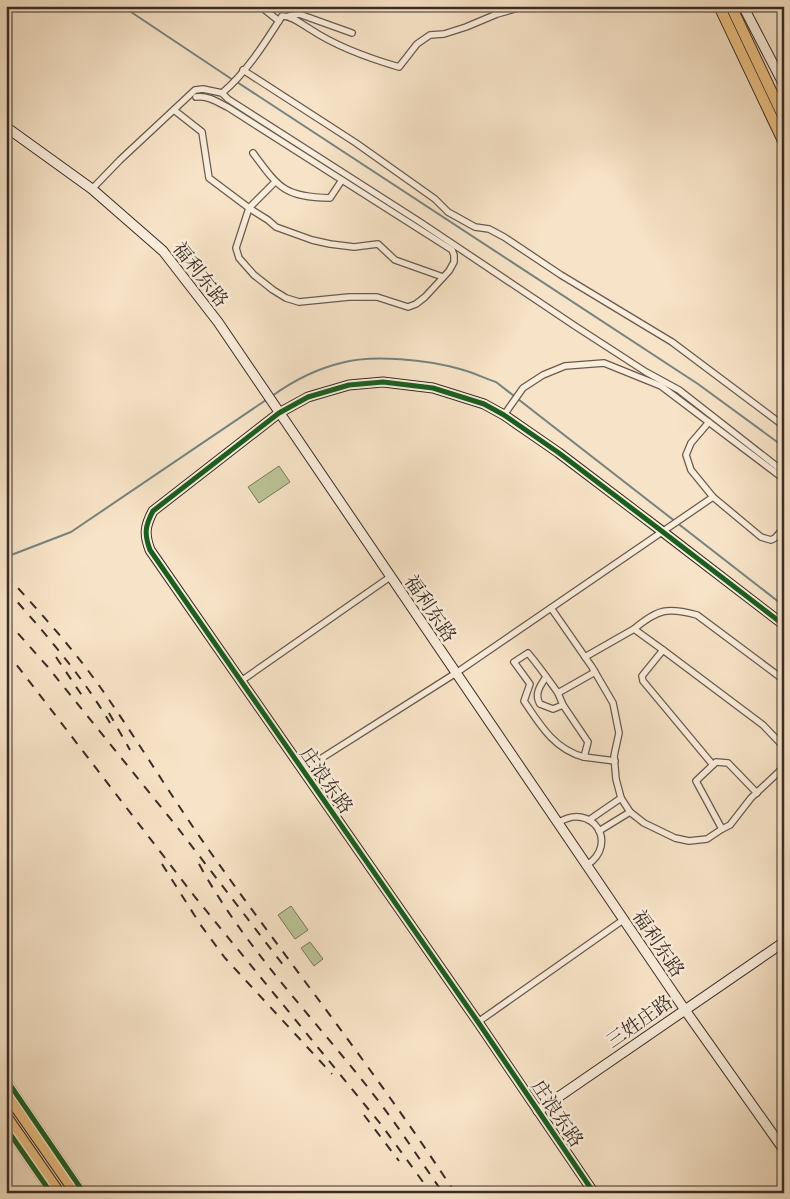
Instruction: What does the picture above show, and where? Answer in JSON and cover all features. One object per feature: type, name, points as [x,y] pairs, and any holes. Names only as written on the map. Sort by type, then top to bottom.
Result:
[{"type":"highway","points":[[718,6],[784,143]]},
{"type":"highway","points":[[731,6],[784,118]]},
{"type":"main road","points":[[6,1094],[74,1193]]},
{"type":"main road","points":[[6,1115],[60,1193]]},
{"type":"street","points":[[260,6],[279,21]]},
{"type":"street","points":[[289,16],[314,32],[349,50],[399,67],[417,44],[430,35],[444,34],[497,14],[525,6]]},
{"type":"street","points":[[743,6],[784,85]]},
{"type":"street","points":[[222,93],[262,47],[282,16],[299,14],[352,33]]},
{"type":"street","points":[[241,72],[356,143],[435,199],[448,212],[474,227],[489,229],[504,237],[577,285],[672,342],[784,426]]},
{"type":"street","points":[[92,189],[120,160],[195,90],[203,89],[222,93],[228,99],[428,227],[646,372],[679,390],[784,472]]},
{"type":"street","points":[[196,97],[201,96],[212,99],[229,108],[452,250],[454,255],[453,267],[416,304],[408,307],[377,297],[349,297],[299,302],[286,298],[254,275],[239,258],[236,248],[249,208],[275,182]]},
{"type":"street","points":[[174,110],[202,132],[208,178],[276,227],[312,240],[354,247],[378,244],[396,260],[443,278]]},
{"type":"street","name":"福利东路","points":[[6,127],[92,189],[163,251],[218,322],[623,920],[784,1150]]},
{"type":"street","points":[[253,153],[275,182],[294,194],[312,198],[330,198],[342,180]]},
{"type":"street","points":[[504,415],[523,388],[543,375],[565,366],[604,363],[661,386],[784,479]]},
{"type":"street","name":"庄浪东路","points":[[594,1193],[478,1022],[150,550],[145,538],[147,522],[153,511],[277,410],[308,397],[349,385],[383,382],[434,388],[484,404],[504,415],[666,530],[784,626]]},
{"type":"street","points":[[710,422],[691,443],[686,454],[691,470],[713,497],[766,540],[775,538],[784,528]]},
{"type":"street","points":[[303,770],[456,673],[713,497]]},
{"type":"street","points":[[241,681],[390,576]]},
{"type":"street","points":[[551,608],[595,672],[613,703],[619,733],[615,761],[616,778],[621,798],[630,812],[658,831],[675,838],[689,841],[706,839],[730,825],[757,793],[783,770]]},
{"type":"street","points":[[585,657],[634,629],[649,616],[663,610],[681,610],[698,615],[784,680]]},
{"type":"street","points":[[634,629],[763,725],[784,747]]},
{"type":"street","points":[[663,650],[642,676],[643,681],[713,766]]},
{"type":"street","points":[[584,757],[588,742],[563,705],[558,692],[541,667],[528,653],[514,662],[530,684],[524,701],[557,744],[571,754],[584,757],[615,761]]},
{"type":"street","points":[[558,692],[595,672]]},
{"type":"street","points":[[546,677],[539,688],[537,696],[540,704],[553,709],[563,705]]},
{"type":"street","points":[[530,710],[540,704]]},
{"type":"street","points":[[722,829],[696,781],[716,762],[728,763],[757,793]]},
{"type":"street","points":[[589,820],[621,798]]},
{"type":"street","points":[[599,831],[630,812]]},
{"type":"street","points":[[558,823],[574,816],[583,817],[598,828],[602,845],[599,853],[587,866]]},
{"type":"street","points":[[478,1022],[623,920]]},
{"type":"street","name":"三姓庄路","points":[[538,1111],[784,942]]},
{"type":"street","points":[[6,1078],[84,1193]]},
{"type":"street","points":[[6,1128],[52,1193]]},
{"type":"green space","points":[[279,466],[290,482],[259,503],[248,487]]},
{"type":"green space","points":[[291,906],[308,930],[295,939],[278,915]]},
{"type":"green space","points":[[310,942],[323,959],[314,966],[301,948]]},
{"type":"waterway","points":[[122,6],[233,80]]},
{"type":"waterway","points":[[237,82],[698,384],[784,447]]},
{"type":"waterway","points":[[272,396],[288,385],[314,372],[341,363],[369,359],[400,359],[432,363],[464,370],[496,382],[784,606]]},
{"type":"waterway","points":[[6,557],[71,532],[266,400]]},
{"type":"railway","points":[[6,575],[65,642],[98,684],[211,853],[366,1064],[455,1193]]},
{"type":"railway","points":[[6,589],[74,670],[110,723]]},
{"type":"railway","points":[[6,620],[47,666],[174,823],[287,970]]},
{"type":"railway","points":[[6,651],[195,897],[383,1127],[431,1193]]},
{"type":"railway","points":[[56,657],[85,700]]},
{"type":"railway","points":[[109,713],[130,750]]},
{"type":"railway","points":[[162,864],[200,924],[225,958],[332,1074]]},
{"type":"railway","points":[[199,864],[218,896],[261,957],[357,1073],[404,1136],[443,1193]]},
{"type":"railway","points":[[364,1115],[399,1161]]},
{"type":"cycle path","points":[[594,1193],[478,1022],[150,550],[146,535],[148,521],[153,511],[279,413],[308,397],[349,385],[383,382],[433,388],[484,404],[504,415],[559,453],[784,625]]},
{"type":"cycle path","points":[[6,1079],[84,1193]]},
{"type":"cycle path","points":[[6,1128],[51,1193]]}]
